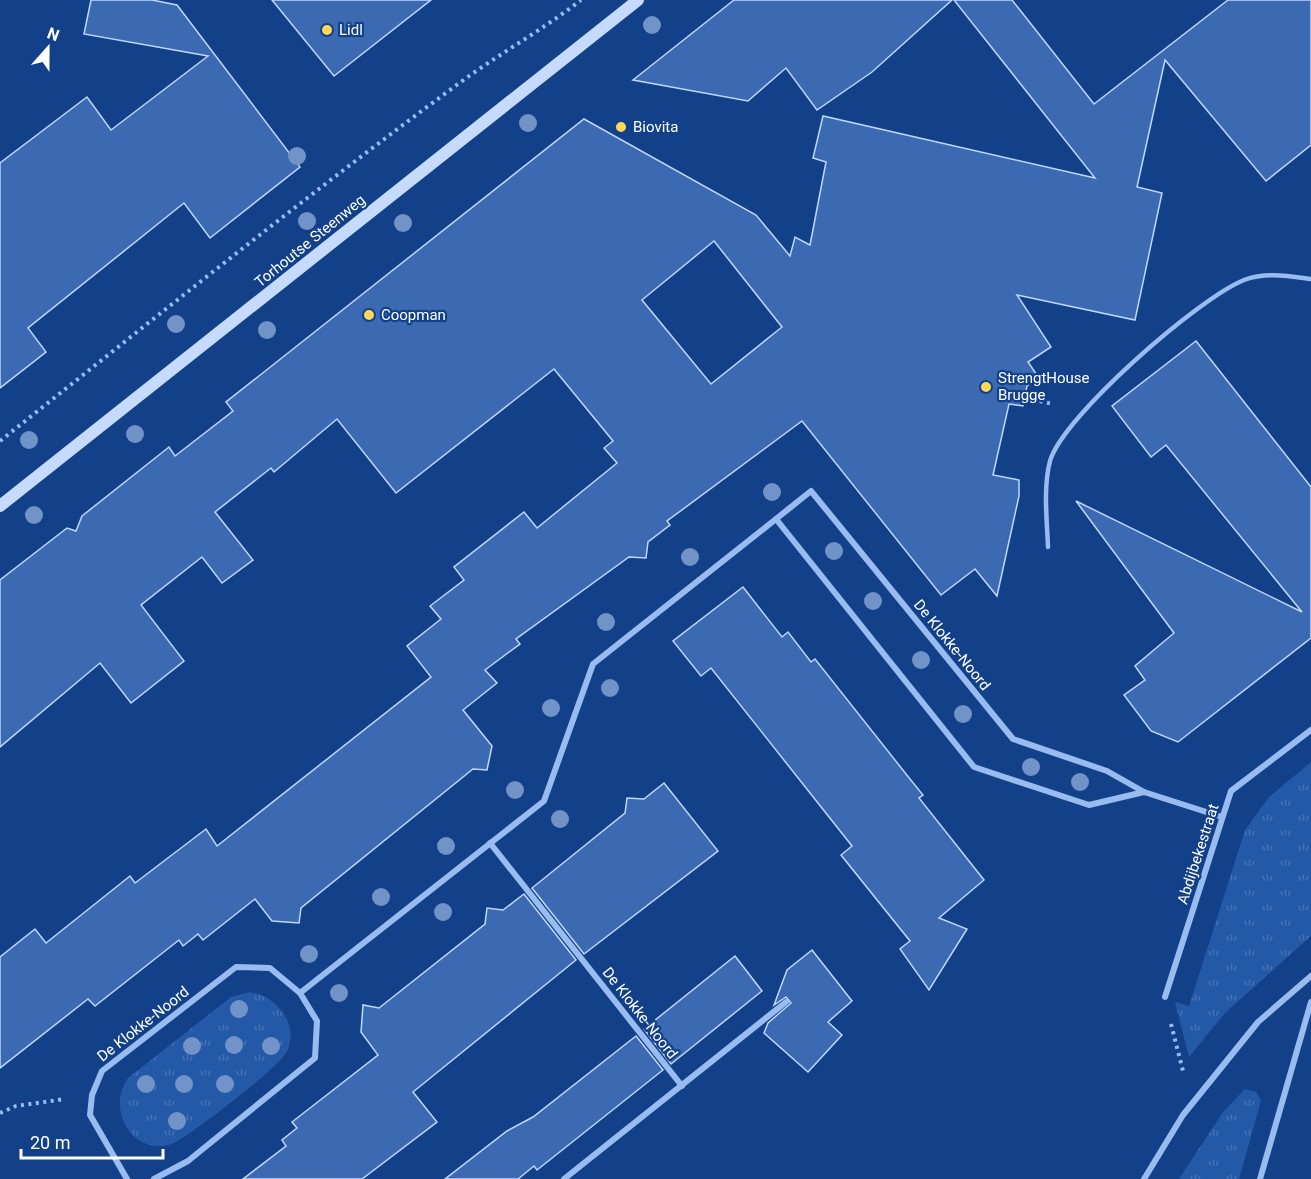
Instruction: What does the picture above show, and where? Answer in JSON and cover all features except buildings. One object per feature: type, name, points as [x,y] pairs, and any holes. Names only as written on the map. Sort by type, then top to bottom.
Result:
[{"type":"main road","name":"Torhoutse Steenweg","points":[[0,506],[638,0]]},
{"type":"street","name":"De Klokke-Noord","points":[[300,993],[544,801],[593,664],[812,491],[1013,739],[1107,771],[1144,792],[1222,817]]},
{"type":"street","points":[[776,519],[974,767],[1089,805],[1144,792]]},
{"type":"street","name":"Abdijbekestraat","points":[[1165,997],[1231,792],[1311,730]]},
{"type":"street","name":"De Klokke-Noord","points":[[490,843],[682,1086]]},
{"type":"street","name":"De Klokke-Noord","points":[[92,1095],[102,1071],[236,967],[270,968],[300,993],[317,1021],[315,1058],[188,1161],[153,1179]]},
{"type":"street","points":[[1144,1179],[1183,1114],[1258,1022],[1311,976]]},
{"type":"street","points":[[564,1179],[786,1002]]},
{"type":"street","points":[[1260,1179],[1311,1002]]},
{"type":"street","points":[[92,1095],[90,1115],[127,1179]]},
{"type":"lane","points":[[1048,548],[1046,488],[1050,461],[1060,438],[1083,411],[1186,316],[1216,294],[1246,279],[1274,274],[1311,279]]},
{"type":"path","points":[[0,441],[363,156],[471,75],[541,31],[581,0]]},
{"type":"path","points":[[1025,398],[1046,403]]},
{"type":"path","points":[[1165,997],[1181,1070],[1204,1088]]},
{"type":"path","points":[[0,1113],[16,1106],[92,1095]]},
{"type":"green space","points":[[1311,762],[1311,936],[1225,1013],[1189,1057],[1175,1002],[1189,1006],[1245,830],[1269,797]]},
{"type":"green space","points":[[250,992],[273,1001],[286,1018],[290,1028],[290,1038],[286,1053],[234,1100],[174,1143],[160,1146],[147,1144],[136,1138],[127,1128],[120,1104],[122,1091],[128,1078],[231,997]]},
{"type":"green space","points":[[1245,1089],[1256,1092],[1261,1101],[1239,1179],[1179,1179],[1223,1112]]},
{"type":"place","name":"Lidl","points":[[327,30]]},
{"type":"place","name":"Biovita","points":[[621,127]]},
{"type":"place","name":"Coopman","points":[[369,315]]},
{"type":"place","name":"StrengtHouse Brugge","points":[[986,387]]}]
